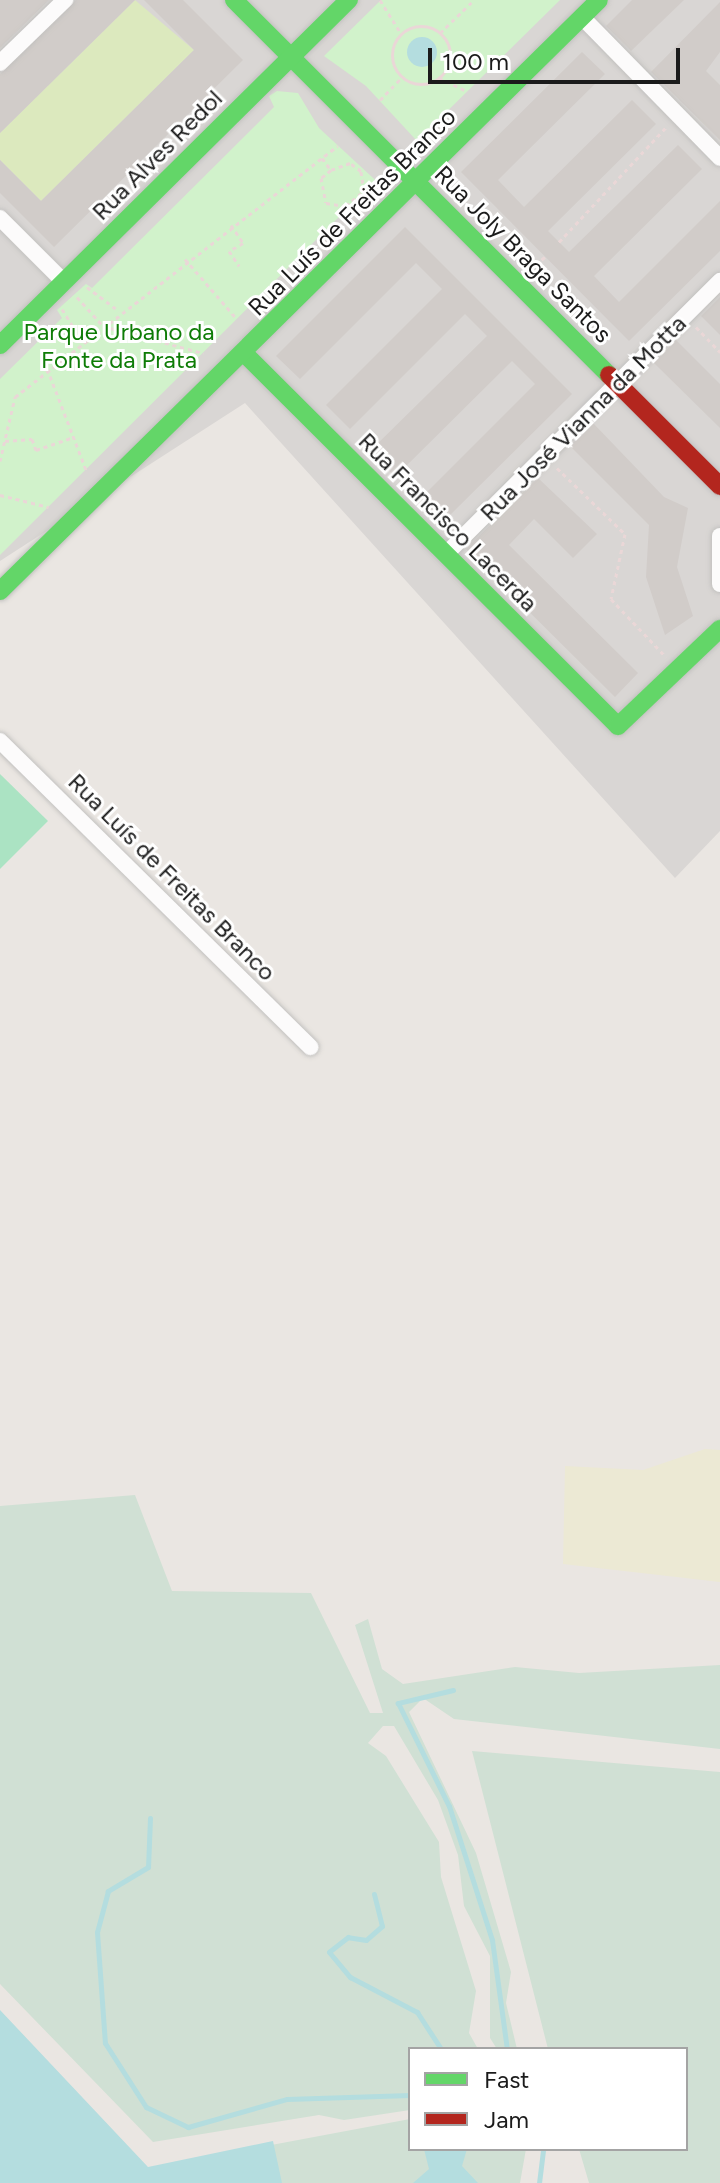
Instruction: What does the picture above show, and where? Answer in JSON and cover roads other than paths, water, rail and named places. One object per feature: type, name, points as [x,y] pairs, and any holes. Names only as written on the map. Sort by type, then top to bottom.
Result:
[{"type":"street","points":[[0,63],[65,0]]},
{"type":"street","name":"Rua Joly Braga Santos","points":[[234,0],[720,486]]},
{"type":"street","name":"Rua Alves Redol","points":[[0,345],[69,288],[349,0]]},
{"type":"street","name":"Rua Luís de Freitas Branco","points":[[0,591],[599,0]]},
{"type":"street","points":[[582,17],[720,158]]},
{"type":"street","points":[[0,218],[69,288]]},
{"type":"street","name":"Rua José Vianna da Motta","points":[[446,554],[720,281]]},
{"type":"street","name":"Rua Francisco Lacerda","points":[[244,353],[618,726],[720,629]]},
{"type":"street","points":[[720,536],[720,584]]},
{"type":"street","name":"Rua Luís de Freitas Branco","points":[[0,741],[310,1047]]},
{"type":"water","points":[[422,37],[428,38],[436,46],[436,58],[428,66],[422,67],[416,66],[408,58],[407,52],[408,46],[416,38]]},
{"type":"water","points":[[0,2010],[148,2167],[273,2141],[282,2183],[0,2183]]},
{"type":"water","points":[[424,2151],[466,2151],[462,2166],[478,2183],[413,2183],[429,2169]]},
{"type":"waterway","points":[[453,1690],[398,1703],[449,1806],[492,1940],[507,2047]]},
{"type":"waterway","points":[[150,1818],[148,1867],[108,1891],[97,1932],[105,2043],[146,2107],[188,2127],[287,2099],[408,2095]]},
{"type":"waterway","points":[[374,1894],[382,1926],[366,1940],[348,1937],[329,1952],[350,1977],[417,2012],[440,2047]]},
{"type":"waterway","points":[[539,2183],[543,2151]]},
{"type":"park label","name":"Parque Urbano da Fonte da Prata","points":[[119,346]]}]
